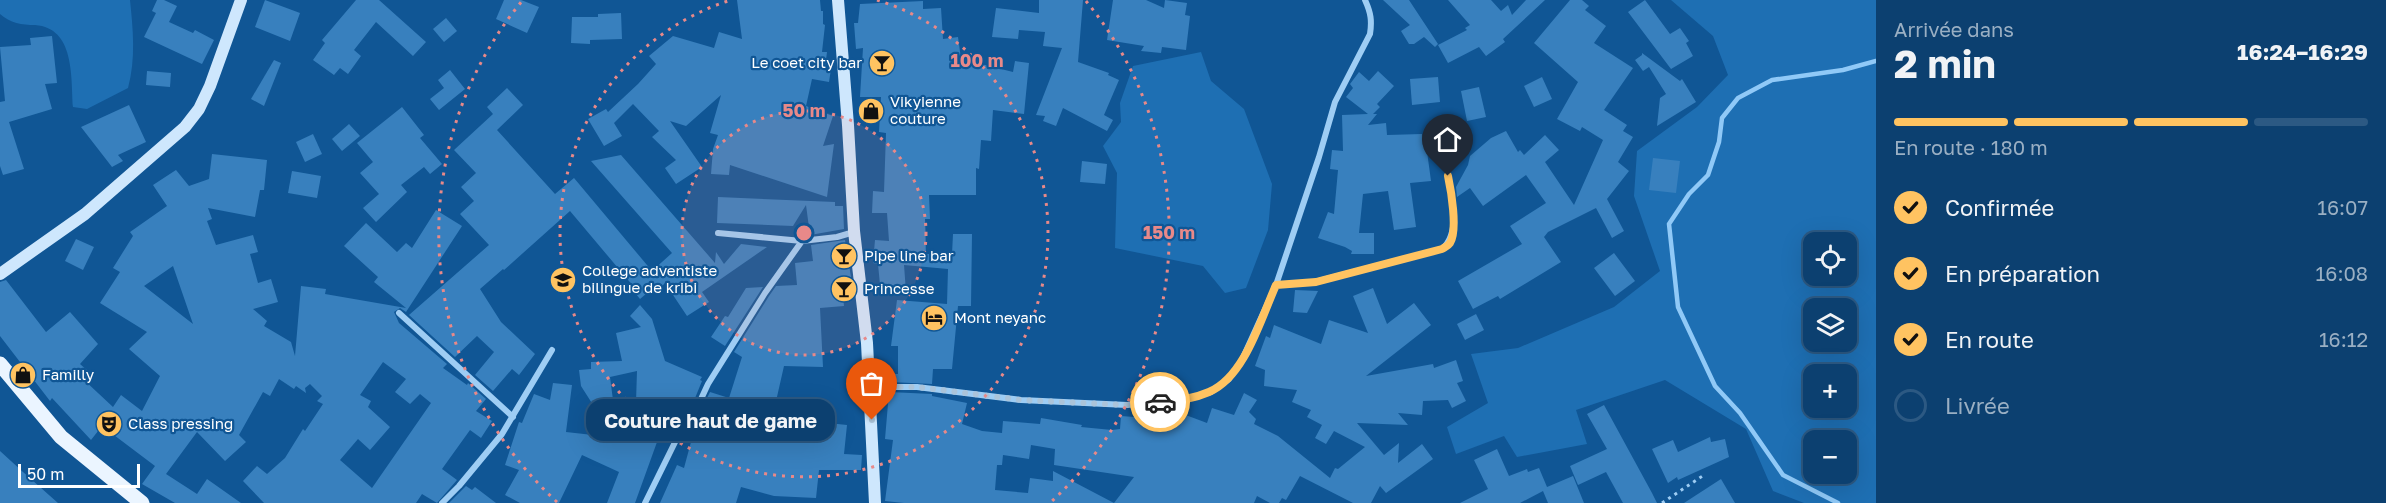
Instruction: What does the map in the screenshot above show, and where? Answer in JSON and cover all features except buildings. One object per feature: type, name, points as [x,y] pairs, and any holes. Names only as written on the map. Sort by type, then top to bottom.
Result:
[{"type":"main road","points":[[0,364],[61,437],[142,503]]},
{"type":"street","points":[[0,274],[85,214],[185,128],[199,109],[210,86],[241,0]]},
{"type":"street","points":[[838,0],[854,231],[867,342],[875,503]]},
{"type":"street","points":[[869,387],[917,387],[1021,400],[1127,405],[1185,400],[1211,392],[1229,379],[1241,362],[1276,285],[1335,102],[1370,34],[1372,22],[1365,0]]},
{"type":"street","points":[[1276,285],[1316,282],[1442,249],[1450,243],[1452,235],[1454,206],[1448,176]]},
{"type":"street","points":[[718,233],[802,241],[837,237],[854,231]]},
{"type":"street","points":[[645,503],[682,428],[695,412],[708,384],[765,293],[802,241]]},
{"type":"street","points":[[399,313],[513,417]]},
{"type":"street","points":[[442,503],[502,434],[552,350]]},
{"type":"path","points":[[1662,503],[1704,475]]},
{"type":"shaded area","points":[[0,0],[130,0],[133,55],[128,88],[87,109],[73,107],[71,69],[64,44],[58,35],[48,28],[8,20],[0,14]]},
{"type":"shaded area","points":[[1671,0],[1876,0],[1876,503],[1804,503],[1773,491],[1746,429],[1665,380],[1576,410],[1587,444],[1517,457],[1504,436],[1456,454],[1447,427],[1488,403],[1471,354],[1518,348],[1614,307],[1660,271],[1634,196],[1637,151],[1697,107],[1728,75],[1713,36]]},
{"type":"shaded area","points":[[1201,52],[1211,81],[1244,109],[1272,184],[1268,230],[1246,288],[1225,293],[1203,266],[1115,248],[1117,173],[1103,146],[1121,122],[1120,103],[1133,66]]},
{"type":"waterway","points":[[1838,503],[1783,475],[1740,413],[1715,386],[1678,307],[1669,224],[1689,194],[1708,175],[1719,142],[1722,118],[1738,98],[1772,80],[1843,70],[1876,61]]},
{"type":"way so far","points":[[872,420],[869,387],[917,387],[1021,400],[1127,405],[1160,402]]},
{"type":"place","name":"Le coet city bar","points":[[882,63]]},
{"type":"place","name":"Vikyienne couture","points":[[871,111]]},
{"type":"place","name":"Pipe line bar","points":[[844,256]]},
{"type":"place","name":"College adventiste bilingue de kribi","points":[[563,280]]},
{"type":"place","name":"Princesse","points":[[844,289]]},
{"type":"place","name":"Mont neyanc","points":[[934,318]]},
{"type":"place","name":"Familly","points":[[23,375]]},
{"type":"place","name":"Couture haut de game","points":[[872,420]]},
{"type":"place","name":"Class pressing","points":[[109,424]]},
{"type":"route","points":[[1160,402],[1185,400],[1211,392],[1229,379],[1241,362],[1276,285],[1316,282],[1442,249],[1450,243],[1454,206],[1448,176]]}]
